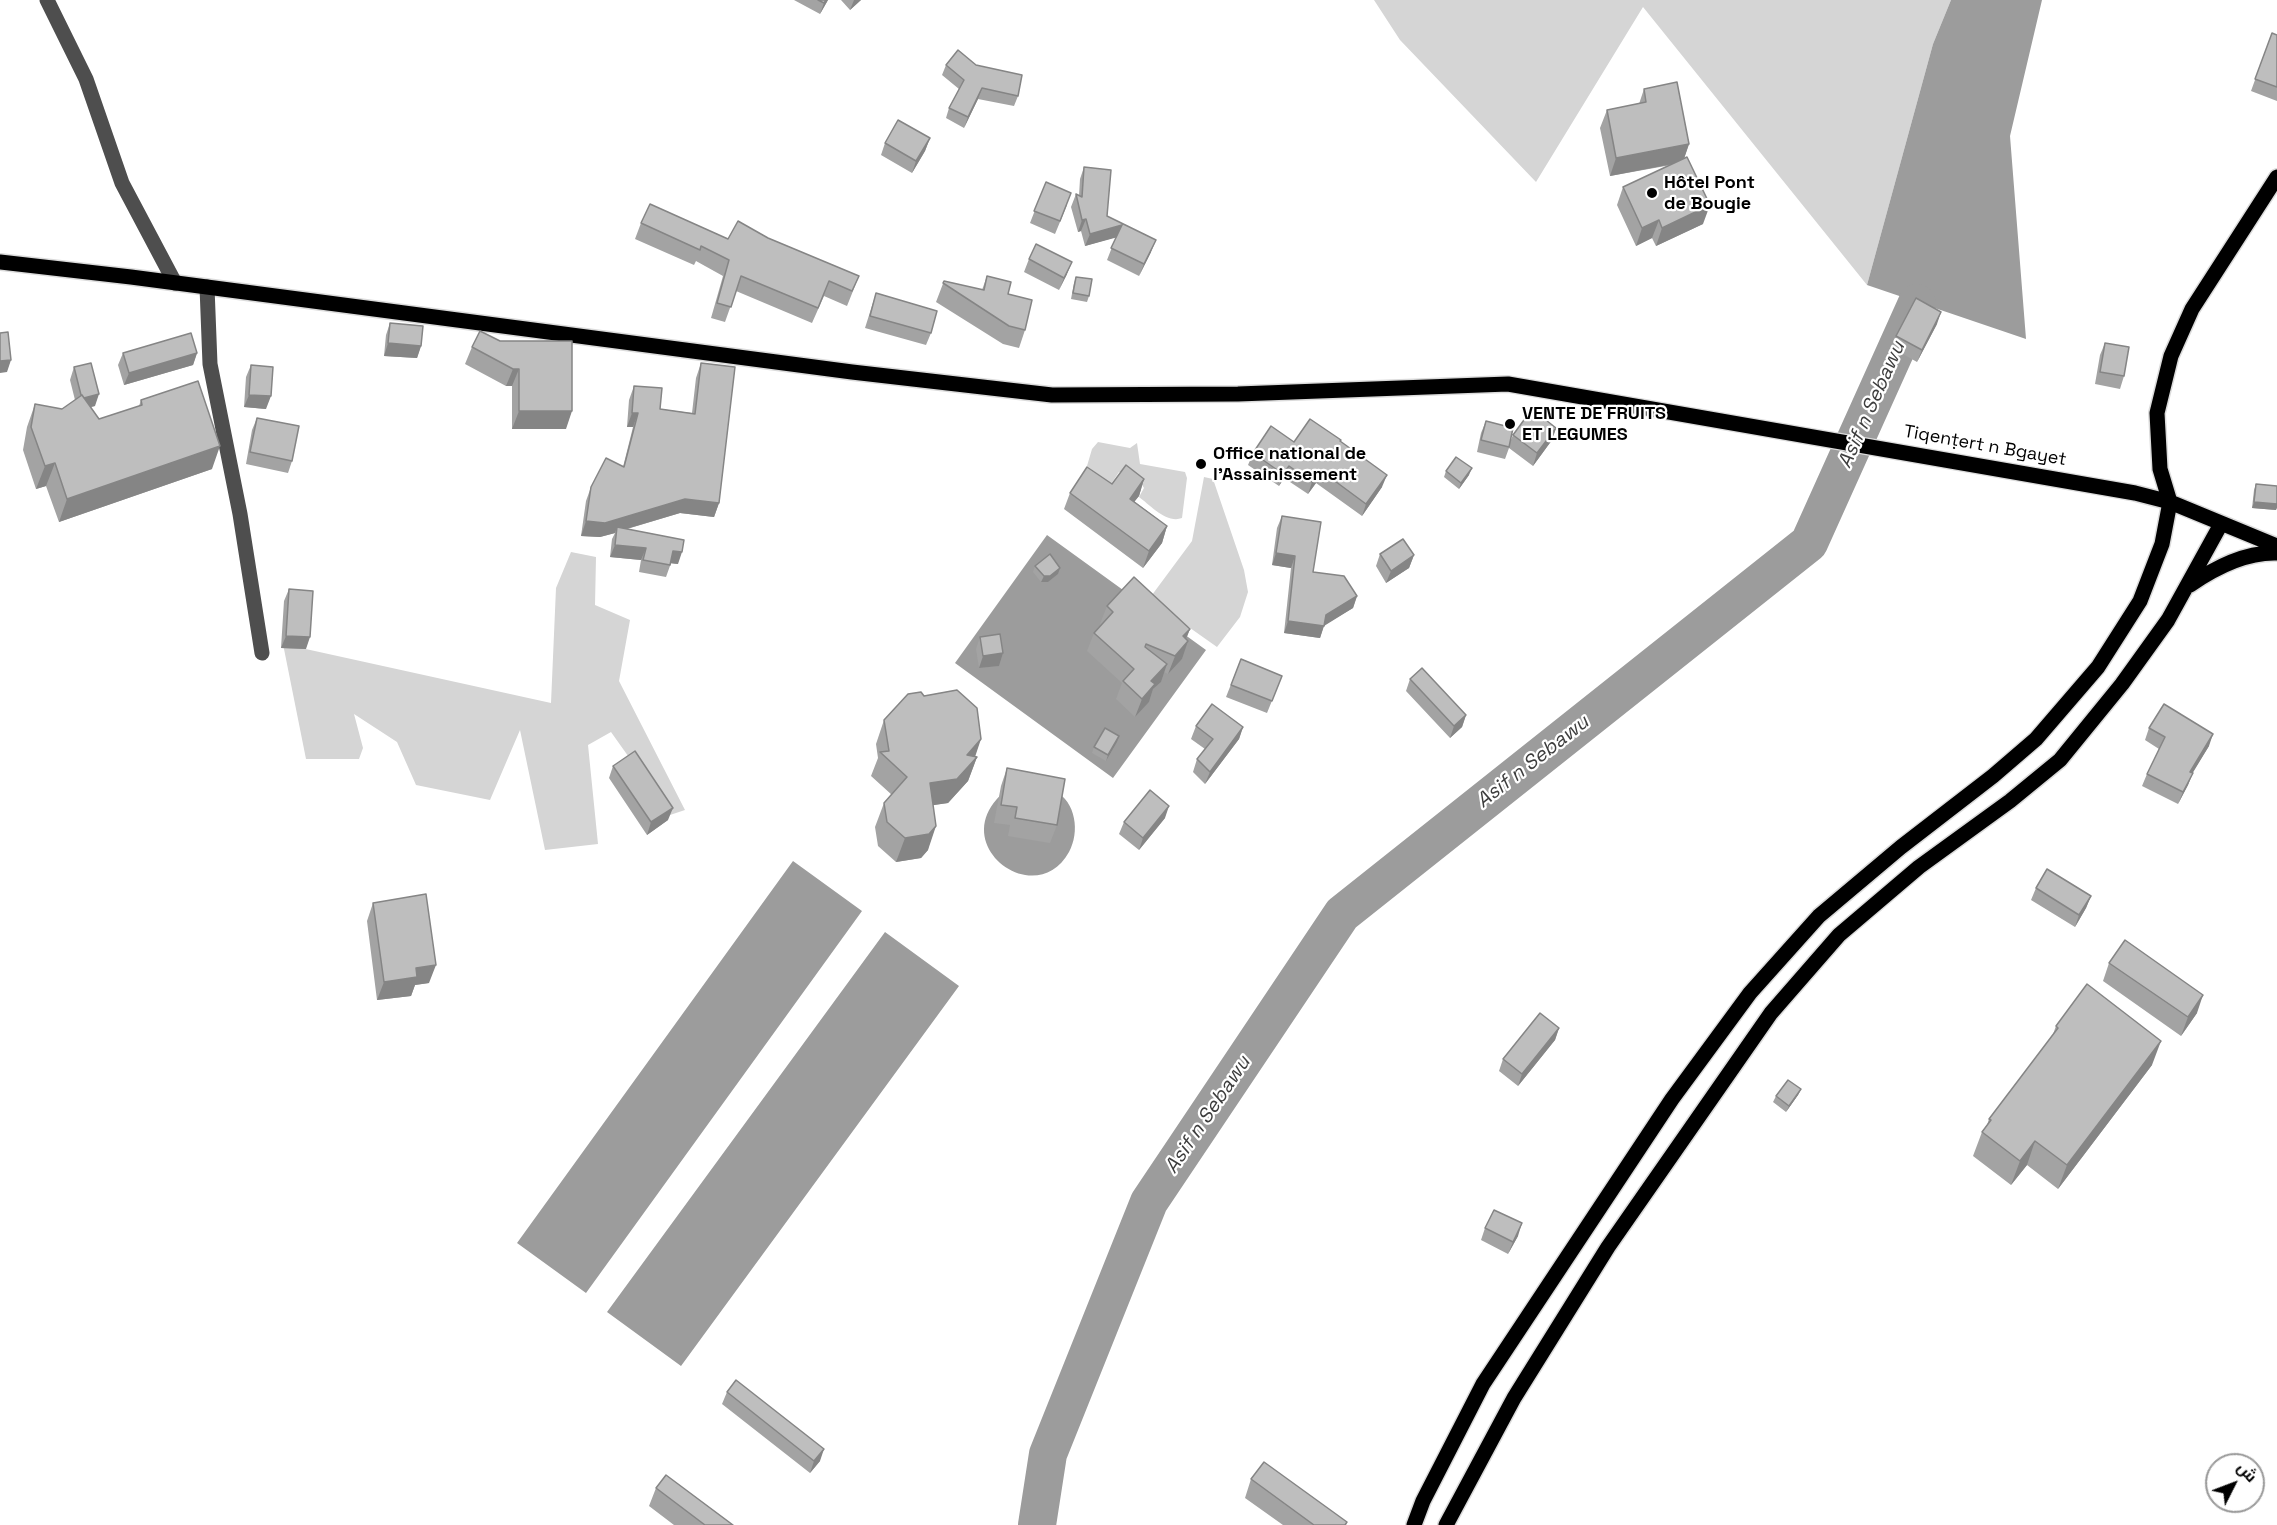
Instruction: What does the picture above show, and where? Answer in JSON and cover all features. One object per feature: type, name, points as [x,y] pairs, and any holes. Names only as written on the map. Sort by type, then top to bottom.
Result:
[{"type":"main road","points":[[1414,1525],[1423,1501],[1483,1384],[1686,1080],[1750,993],[1819,916],[2036,739],[2098,667],[2140,601],[2162,544],[2170,502],[2160,469],[2157,413],[2171,356],[2192,309],[2277,177]]},
{"type":"main road","name":"Tiqenṭert n Bgayet","points":[[0,262],[852,372],[1052,395],[1238,394],[1508,384],[2135,493],[2170,502],[2277,546]]},
{"type":"main road","points":[[1446,1525],[1514,1398],[1602,1257],[1771,1013],[1839,935],[1919,867],[2010,801],[2060,760],[2122,684],[2168,620],[2221,524]]},
{"type":"main road","points":[[2186,588],[2210,570],[2239,558],[2277,554]]},
{"type":"street","points":[[47,0],[86,79],[122,183],[175,283]]},
{"type":"street","points":[[207,287],[210,364],[240,514],[262,653]]},
{"type":"shaded area","points":[[1374,0],[1951,0],[1933,44],[1867,285],[1643,7],[1536,182],[1400,40]]},
{"type":"shaded area","points":[[1951,0],[2042,0],[2010,136],[2026,339],[1867,285],[1933,44]]},
{"type":"shaded area","points":[[1098,442],[1130,448],[1137,443],[1140,464],[1185,472],[1187,478],[1182,518],[1165,516],[1139,497],[1144,488],[1136,475],[1119,472],[1111,484],[1087,466],[1092,449]]},
{"type":"shaded area","points":[[1204,477],[1213,479],[1244,570],[1248,592],[1240,617],[1217,647],[1149,599],[1192,541]]},
{"type":"shaded area","points":[[1047,535],[1206,650],[1113,778],[955,663]]},
{"type":"shaded area","points":[[571,552],[596,557],[595,605],[630,620],[619,681],[685,810],[670,815],[611,732],[588,745],[598,844],[545,850],[520,730],[490,800],[416,785],[397,742],[354,714],[363,748],[359,759],[306,759],[283,644],[551,703],[556,588]]},
{"type":"shaded area","points":[[1009,788],[1051,789],[1068,802],[1074,818],[1074,836],[1069,852],[1054,869],[1035,875],[1017,873],[1000,863],[988,847],[984,829],[990,808]]},
{"type":"shaded area","points":[[793,861],[862,911],[586,1293],[517,1243]]},
{"type":"shaded area","points":[[885,932],[959,986],[681,1366],[607,1312]]},
{"type":"building","points":[[2272,33],[2277,35],[2277,87],[2255,79]]},
{"type":"building","points":[[958,50],[976,65],[1022,75],[1018,96],[982,88],[968,117],[949,108],[964,80],[946,65]]},
{"type":"building","points":[[1677,82],[1689,144],[1616,158],[1607,110],[1646,102],[1644,89]]},
{"type":"building","points":[[898,120],[930,138],[916,161],[885,143]]},
{"type":"building","points":[[1687,157],[1710,205],[1662,228],[1659,220],[1642,228],[1623,187]]},
{"type":"building","points":[[1084,167],[1111,170],[1107,216],[1156,240],[1144,264],[1111,248],[1122,225],[1090,234],[1086,219],[1082,220],[1076,194],[1082,197]]},
{"type":"building","points":[[1046,182],[1071,193],[1060,221],[1034,211]]},
{"type":"building","points":[[650,204],[728,239],[738,221],[768,238],[859,276],[852,291],[829,281],[818,308],[741,276],[731,307],[717,303],[729,260],[701,246],[700,250],[641,223]]},
{"type":"building","points":[[1036,244],[1072,262],[1064,278],[1029,259]]},
{"type":"building","points":[[987,276],[1011,282],[1008,294],[1032,300],[1025,330],[1009,326],[943,283],[944,281],[984,290]]},
{"type":"building","points":[[1076,277],[1092,279],[1089,296],[1073,293]]},
{"type":"building","points":[[876,293],[937,311],[931,333],[870,316]]},
{"type":"building","points":[[1916,298],[1941,312],[1922,350],[1896,336]]},
{"type":"building","points":[[390,323],[423,326],[421,346],[388,343]]},
{"type":"building","points":[[480,331],[500,341],[572,341],[572,411],[519,411],[519,369],[513,369],[472,347]]},
{"type":"building","points":[[8,332],[11,360],[0,361],[0,333]]},
{"type":"building","points":[[191,333],[197,353],[129,373],[123,353]]},
{"type":"building","points":[[2105,343],[2129,347],[2124,376],[2100,372]]},
{"type":"building","points":[[91,363],[99,394],[84,398],[81,395],[74,367]]},
{"type":"building","points":[[701,363],[735,367],[719,503],[685,499],[605,523],[586,521],[591,487],[606,458],[624,467],[638,413],[632,413],[634,386],[662,388],[660,409],[695,414]]},
{"type":"building","points":[[251,365],[273,367],[271,396],[249,395]]},
{"type":"building","points":[[198,381],[220,446],[67,499],[55,463],[45,466],[31,427],[35,404],[62,409],[82,395],[99,419],[142,405],[141,400]]},
{"type":"building","points":[[1532,409],[1556,428],[1537,453],[1513,435]]},
{"type":"building","points":[[257,418],[299,426],[292,461],[250,452]]},
{"type":"building","points":[[1310,419],[1387,475],[1366,504],[1320,470],[1312,482],[1289,466],[1283,474],[1253,453],[1271,426],[1294,442]]},
{"type":"building","points":[[1486,421],[1513,428],[1509,447],[1481,440]]},
{"type":"building","points":[[1456,457],[1472,468],[1461,483],[1446,471]]},
{"type":"building","points":[[1126,465],[1144,479],[1130,499],[1167,526],[1149,551],[1070,493],[1087,467],[1112,484]]},
{"type":"building","points":[[2256,484],[2277,486],[2277,504],[2254,502]]},
{"type":"building","points":[[1282,516],[1321,522],[1313,572],[1344,576],[1357,596],[1326,615],[1324,626],[1288,621],[1295,556],[1276,553]]},
{"type":"building","points":[[617,527],[684,540],[682,552],[673,551],[670,565],[643,560],[646,548],[615,545]]},
{"type":"building","points":[[1403,539],[1414,555],[1391,571],[1380,554]]},
{"type":"building","points":[[1050,554],[1060,568],[1050,576],[1044,576],[1035,566]]},
{"type":"building","points":[[1134,577],[1190,629],[1183,636],[1188,641],[1175,656],[1146,644],[1145,647],[1167,664],[1151,681],[1155,684],[1142,699],[1123,681],[1134,669],[1094,633],[1113,612],[1107,606]]},
{"type":"building","points":[[289,589],[313,591],[310,637],[286,636]]},
{"type":"building","points":[[1000,634],[1003,653],[983,656],[980,637]]},
{"type":"building","points":[[1241,659],[1282,676],[1272,701],[1231,685]]},
{"type":"building","points":[[1422,668],[1466,715],[1454,726],[1410,679]]},
{"type":"building","points":[[957,690],[977,708],[981,739],[967,755],[977,757],[957,779],[930,783],[936,826],[929,834],[905,838],[887,822],[884,803],[907,777],[880,752],[889,751],[884,720],[908,694],[921,692],[924,696]]},
{"type":"building","points":[[1212,704],[1243,727],[1210,772],[1197,759],[1213,739],[1196,726]]},
{"type":"building","points":[[2164,704],[2213,734],[2190,772],[2193,773],[2183,792],[2147,774],[2165,737],[2149,728]]},
{"type":"building","points":[[1105,728],[1119,736],[1108,755],[1094,747]]},
{"type":"building","points":[[635,751],[673,808],[651,822],[613,766]]},
{"type":"building","points":[[1007,768],[1065,779],[1057,825],[1015,818],[1017,807],[1001,805]]},
{"type":"building","points":[[1150,790],[1169,806],[1143,838],[1124,822]]},
{"type":"building","points":[[2047,869],[2091,896],[2079,915],[2036,888]]},
{"type":"building","points":[[426,894],[436,965],[416,968],[417,977],[384,982],[373,903]]},
{"type":"building","points":[[2125,940],[2203,995],[2188,1017],[2109,963]]},
{"type":"building","points":[[2087,984],[2161,1041],[2067,1165],[2035,1141],[2020,1161],[1982,1132],[1991,1120],[1989,1119],[2058,1028],[2056,1026]]},
{"type":"building","points":[[1540,1013],[1559,1028],[1522,1074],[1503,1059]]},
{"type":"building","points":[[1788,1080],[1801,1089],[1789,1106],[1776,1096]]},
{"type":"building","points":[[1494,1210],[1522,1223],[1513,1242],[1485,1228]]},
{"type":"building","points":[[736,1380],[824,1449],[814,1461],[727,1392]]},
{"type":"building","points":[[1264,1462],[1347,1522],[1345,1525],[1314,1525],[1251,1479]]},
{"type":"building","points":[[666,1475],[733,1525],[705,1525],[656,1488]]},
{"type":"waterway","name":"Asif n Sebawu","points":[[1037,1525],[1048,1454],[1149,1202],[1342,914],[1809,543],[1917,303]]},
{"type":"place","name":"Hôtel Pont de Bougie","points":[[1652,193]]},
{"type":"place","name":"VENTE DE FRUITS ET LEGUMES","points":[[1510,424]]},
{"type":"place","name":"Office national de l'Assainissement","points":[[1201,464]]}]
